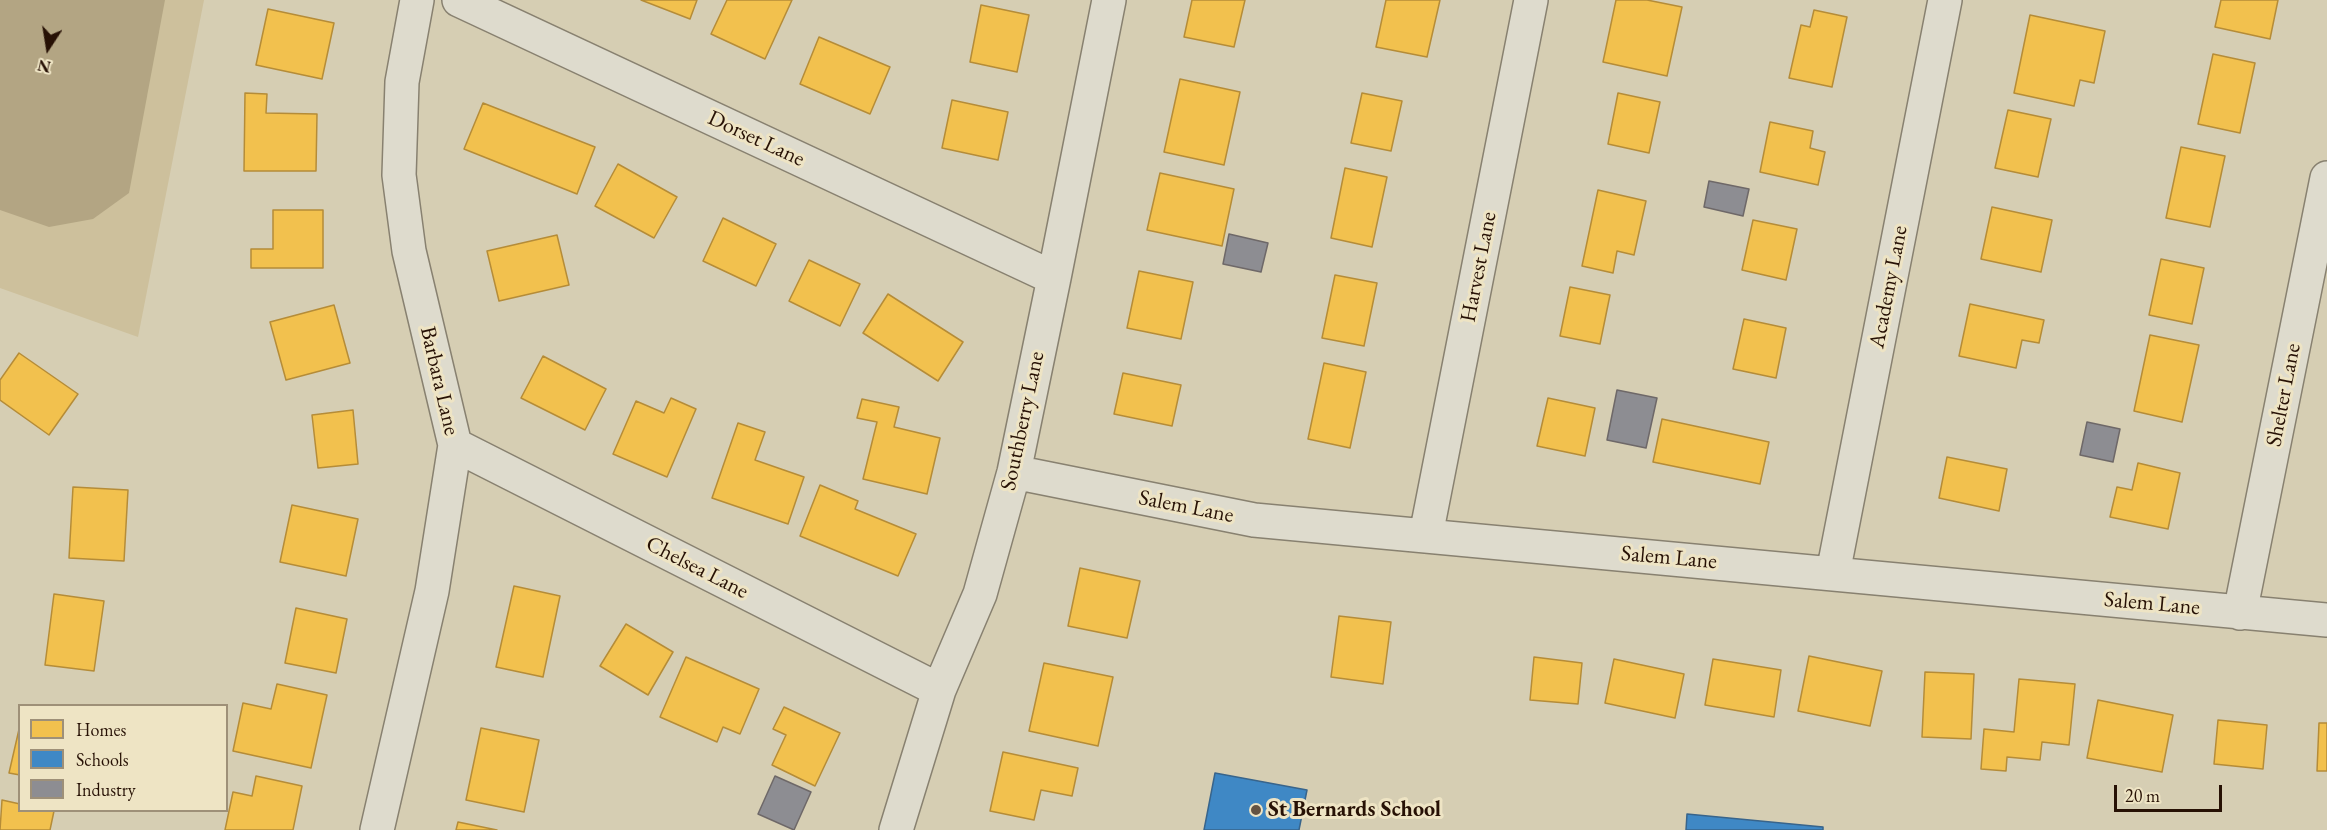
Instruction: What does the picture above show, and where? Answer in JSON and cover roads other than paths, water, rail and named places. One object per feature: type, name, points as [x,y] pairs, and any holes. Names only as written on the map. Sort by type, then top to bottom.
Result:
[{"type":"street","name":"Barbara Lane","points":[[377,830],[432,591],[455,445],[409,251],[399,175],[402,82],[417,0]]},
{"type":"street","name":"Dorset Lane","points":[[459,0],[1054,278]]},
{"type":"street","name":"Southberry Lane","points":[[896,830],[939,690],[980,594],[1014,472],[1108,0]]},
{"type":"street","name":"Harvest Lane","points":[[1426,534],[1531,0]]},
{"type":"street","name":"Academy Lane","points":[[1833,573],[1945,0]]},
{"type":"street","name":"Shelter Lane","points":[[2240,613],[2327,178]]},
{"type":"street","name":"Chelsea Lane","points":[[455,445],[939,690]]},
{"type":"street","name":"Salem Lane","points":[[1014,472],[1254,520],[1426,534],[2327,620]]},
{"type":"place","name":"St Bernards School","points":[[1256,810]]}]
